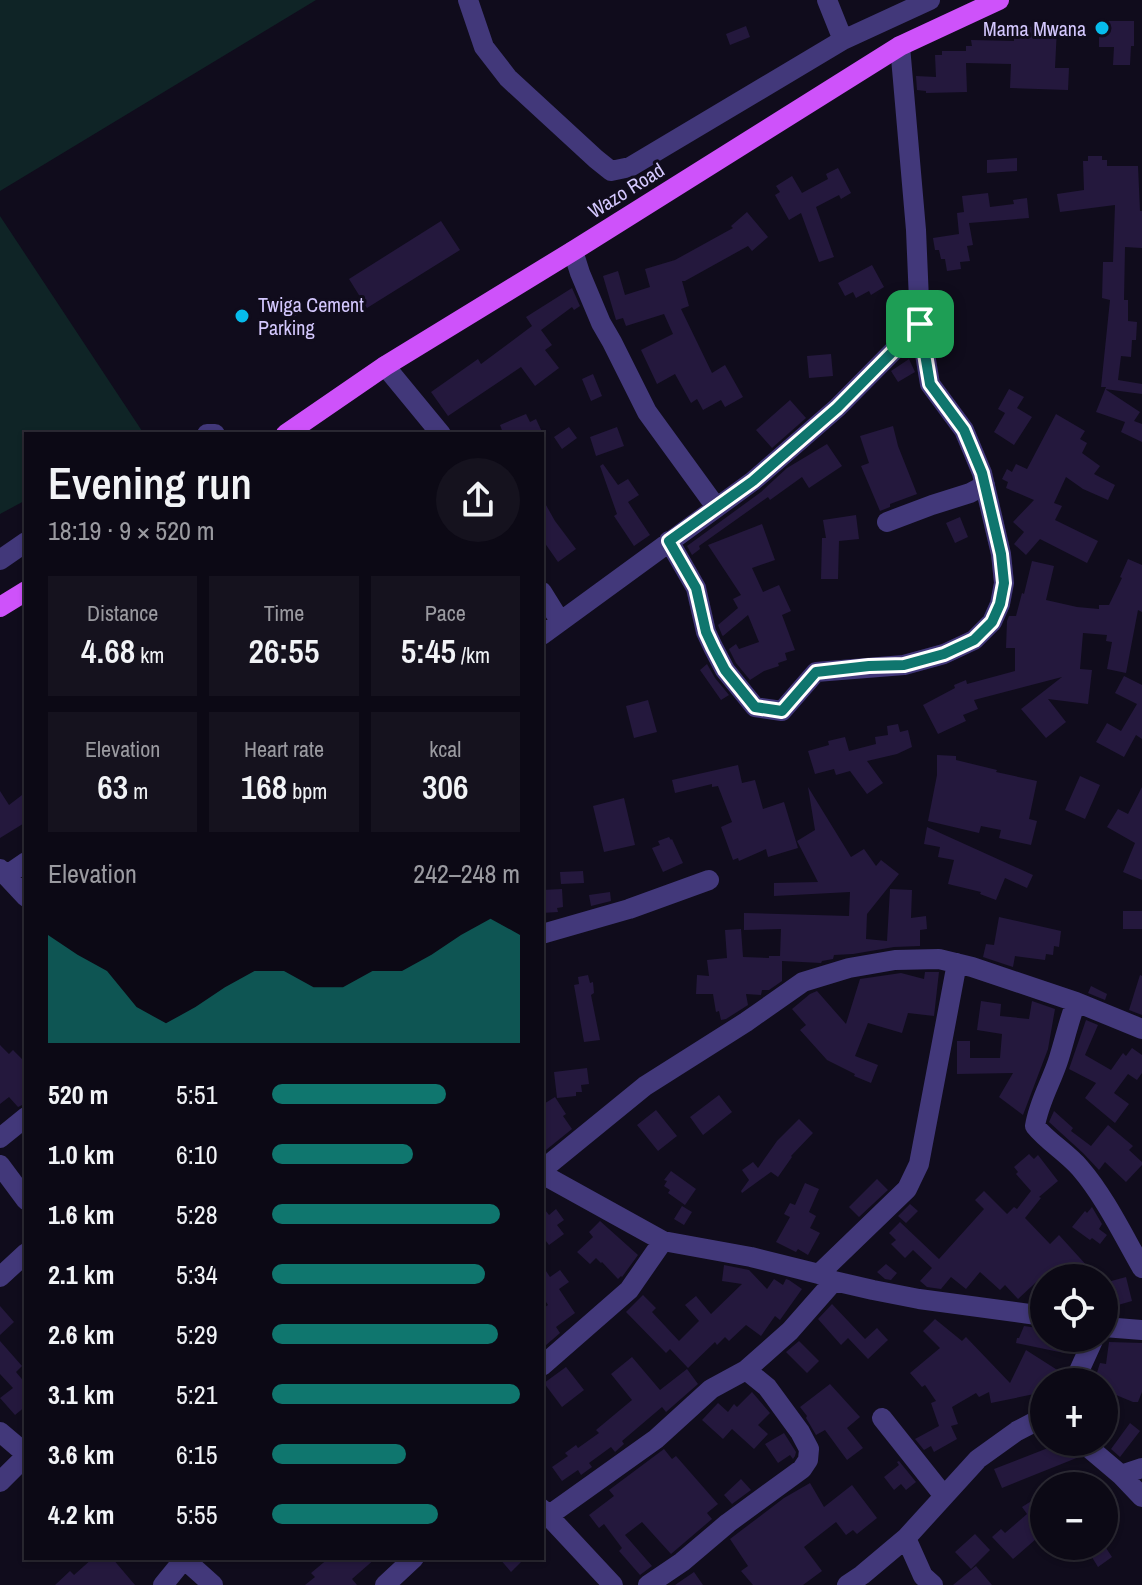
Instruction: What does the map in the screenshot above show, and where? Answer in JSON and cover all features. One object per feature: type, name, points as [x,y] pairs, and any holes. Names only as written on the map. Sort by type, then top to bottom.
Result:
[{"type":"main road","name":"Wazo Road","points":[[289,432],[385,366],[900,46],[999,0]]},
{"type":"main road","points":[[0,607],[24,592]]},
{"type":"street","points":[[468,0],[484,47],[508,78],[611,171],[630,167],[843,40],[930,0]]},
{"type":"street","points":[[827,0],[843,40]]},
{"type":"street","points":[[669,541],[696,588],[706,632],[725,670],[755,707],[782,711],[816,672],[904,665],[944,654],[974,640],[992,622],[1004,583],[1001,554],[985,485],[964,430],[930,384],[920,324],[916,230],[900,46]]},
{"type":"street","points":[[573,251],[601,323],[647,412],[716,507]]},
{"type":"street","points":[[544,633],[753,481],[837,408],[920,324]]},
{"type":"street","points":[[385,366],[439,432]]},
{"type":"street","points":[[887,522],[985,485]]},
{"type":"street","points":[[0,560],[24,543]]},
{"type":"street","points":[[544,595],[560,621]]},
{"type":"street","points":[[24,863],[4,872],[24,895]]},
{"type":"street","points":[[544,933],[629,909],[709,880]]},
{"type":"street","points":[[544,1170],[645,1086],[803,982],[849,968],[895,960],[939,959],[1076,1002],[1142,1029]]},
{"type":"street","points":[[613,1585],[545,1512],[656,1439],[711,1389],[746,1370],[790,1331],[826,1278],[907,1189],[919,1164],[957,963]]},
{"type":"street","points":[[1076,1002],[1035,1126],[1069,1157],[1092,1184],[1142,1268]]},
{"type":"street","points":[[0,1138],[24,1119]]},
{"type":"street","points":[[0,1165],[24,1197]]},
{"type":"street","points":[[544,1173],[663,1241],[751,1257],[919,1299],[1030,1314]]},
{"type":"street","points":[[544,1364],[629,1290],[663,1241]]},
{"type":"street","points":[[0,1277],[24,1255]]},
{"type":"street","points":[[1118,1328],[1142,1330]]},
{"type":"street","points":[[648,1585],[802,1469],[808,1460],[809,1449],[787,1413],[767,1387],[746,1370]]},
{"type":"street","points":[[882,1418],[944,1496]]},
{"type":"street","points":[[847,1585],[906,1538],[978,1459],[1030,1424]]},
{"type":"street","points":[[0,1432],[24,1453]]},
{"type":"street","points":[[1099,1456],[1142,1495]]},
{"type":"street","points":[[0,1482],[24,1457]]},
{"type":"street","points":[[1121,1475],[1142,1468]]},
{"type":"street","points":[[906,1538],[923,1576],[933,1585]]},
{"type":"street","points":[[163,1585],[182,1560]]},
{"type":"street","points":[[186,1560],[213,1585]]},
{"type":"street","points":[[385,1585],[412,1560]]},
{"type":"green space","points":[[0,0],[316,0],[0,191]]},
{"type":"green space","points":[[0,216],[143,432],[24,432],[24,501],[0,514]]},
{"type":"building","points":[[1099,21],[1134,21],[1130,65],[1113,65],[1114,47],[1099,47]]},
{"type":"building","points":[[746,26],[750,37],[730,45],[726,34]]},
{"type":"building","points":[[1014,26],[1057,28],[1055,68],[1069,68],[1068,90],[1010,88],[1011,64],[966,63],[967,92],[926,93],[917,90],[916,76],[936,77],[935,55],[942,55],[942,51],[966,51],[966,46],[972,46],[971,40],[1014,41]]},
{"type":"building","points":[[1088,156],[1102,156],[1102,160],[1107,160],[1107,166],[1138,166],[1142,248],[1125,247],[1124,300],[1128,300],[1128,321],[1137,322],[1136,340],[1132,340],[1131,357],[1121,356],[1118,380],[1142,384],[1142,394],[1101,387],[1110,300],[1102,298],[1103,262],[1113,262],[1115,205],[1060,212],[1057,194],[1084,190],[1083,161],[1088,161]]},
{"type":"building","points":[[1017,158],[1017,171],[987,173],[987,160]]},
{"type":"building","points":[[838,168],[851,193],[841,199],[839,195],[816,207],[834,257],[819,262],[801,213],[789,220],[775,195],[780,192],[776,186],[792,176],[802,193],[828,179],[826,174]]},
{"type":"building","points":[[988,193],[990,207],[1014,204],[1013,200],[1027,198],[1029,218],[969,223],[973,245],[967,246],[970,261],[960,262],[961,269],[947,271],[945,259],[941,259],[939,250],[935,250],[933,238],[959,234],[957,213],[964,212],[962,196]]},
{"type":"building","points":[[747,212],[768,237],[752,251],[748,246],[682,281],[689,306],[681,309],[712,373],[725,365],[743,397],[725,407],[721,400],[703,410],[697,399],[691,403],[675,374],[657,384],[641,350],[673,334],[664,314],[626,326],[623,318],[616,320],[603,276],[618,271],[625,295],[650,287],[645,269],[675,260],[733,228],[731,226]]},
{"type":"building","points":[[441,221],[460,250],[367,308],[349,279]]},
{"type":"building","points":[[872,265],[884,287],[871,295],[869,291],[856,298],[853,292],[845,296],[838,283]]},
{"type":"building","points":[[572,288],[580,306],[574,310],[572,307],[541,330],[552,345],[545,350],[559,368],[535,386],[521,367],[448,416],[431,392],[478,359],[481,364],[532,326],[526,317]]},
{"type":"building","points":[[291,303],[298,314],[286,322],[279,312]]},
{"type":"building","points":[[831,354],[833,376],[809,378],[807,356]]},
{"type":"building","points":[[909,359],[915,372],[898,382],[891,371]]},
{"type":"building","points":[[593,374],[602,396],[591,401],[582,379]]},
{"type":"building","points":[[1009,389],[1024,397],[1017,408],[1032,417],[1014,445],[994,432],[1005,413],[998,409]]},
{"type":"building","points":[[1105,389],[1140,412],[1134,421],[1142,424],[1142,442],[1121,432],[1125,422],[1096,412]]},
{"type":"building","points":[[790,400],[806,418],[772,448],[756,430]]},
{"type":"building","points":[[526,414],[530,422],[536,419],[542,432],[503,432],[500,425]]},
{"type":"building","points":[[1056,414],[1085,431],[1080,439],[1087,443],[1082,453],[1100,466],[1094,474],[1115,485],[1108,500],[1066,477],[1054,503],[1062,506],[1055,520],[1098,541],[1087,563],[1040,539],[1026,555],[1014,544],[1024,532],[1013,522],[1034,500],[1006,488],[1008,482],[1002,479],[1007,469],[1012,472],[1016,464],[1027,469]]},
{"type":"building","points":[[893,426],[917,494],[880,511],[861,466],[869,463],[860,436]]},
{"type":"building","points":[[569,427],[577,438],[562,449],[554,437]]},
{"type":"building","points":[[617,427],[624,446],[596,456],[590,437]]},
{"type":"building","points":[[827,444],[842,466],[809,488],[802,477],[770,500],[768,497],[699,546],[700,549],[692,555],[687,546],[761,492],[787,468]]},
{"type":"building","points":[[603,464],[618,485],[628,479],[639,495],[628,502],[650,535],[634,546],[614,516],[617,514],[600,466]]},
{"type":"building","points":[[544,502],[576,549],[558,562],[544,542]]},
{"type":"building","points":[[856,515],[859,539],[839,541],[838,579],[821,579],[822,538],[826,538],[823,520]]},
{"type":"building","points":[[960,517],[968,537],[955,543],[946,523]]},
{"type":"building","points":[[762,524],[775,560],[752,568],[763,592],[779,585],[791,611],[782,615],[795,650],[785,653],[787,660],[778,663],[779,666],[750,680],[729,649],[736,644],[739,649],[759,642],[748,615],[722,635],[718,625],[738,608],[733,599],[741,595],[708,545]]},
{"type":"building","points":[[1128,559],[1142,565],[1142,612],[1138,610],[1126,673],[1107,669],[1112,642],[1106,641],[1107,635],[1083,633],[1080,669],[1092,670],[1088,704],[1048,699],[1066,722],[1046,738],[1021,709],[1062,677],[974,700],[978,709],[963,715],[966,721],[938,734],[923,705],[966,680],[967,684],[1015,671],[1015,648],[1006,648],[1007,621],[1009,616],[1016,616],[1032,561],[1054,566],[1046,600],[1099,609],[1099,605],[1109,605]]},
{"type":"building","points":[[707,664],[729,695],[721,700],[700,670]]},
{"type":"building","points":[[1124,676],[1142,685],[1142,739],[1136,735],[1124,757],[1096,742],[1107,723],[1121,731],[1137,704],[1115,693]]},
{"type":"building","points":[[648,700],[657,732],[634,738],[626,706]]},
{"type":"building","points":[[898,724],[900,732],[908,730],[912,747],[867,761],[883,783],[867,794],[850,771],[836,775],[834,769],[815,774],[808,751],[845,737],[849,751],[876,744],[875,737],[888,735],[887,726]]},
{"type":"building","points":[[937,755],[956,756],[956,760],[1037,781],[1029,819],[1037,821],[1031,845],[999,838],[1001,830],[981,826],[979,833],[928,821],[937,775]]},
{"type":"building","points":[[738,765],[742,783],[755,780],[763,809],[784,802],[798,848],[768,857],[766,849],[739,861],[738,858],[733,860],[721,827],[732,822],[718,786],[712,787],[712,784],[675,793],[672,780]]},
{"type":"building","points":[[1080,776],[1100,785],[1085,819],[1065,810]]},
{"type":"building","points":[[808,787],[851,857],[864,849],[876,866],[881,860],[899,874],[867,914],[866,939],[887,941],[890,889],[912,890],[911,918],[926,916],[927,929],[920,930],[920,946],[834,955],[833,959],[821,963],[782,961],[782,981],[769,990],[762,990],[761,995],[746,994],[748,1005],[721,1020],[719,1011],[716,1012],[713,994],[696,994],[697,975],[709,976],[707,960],[727,958],[725,930],[741,929],[743,957],[780,956],[781,929],[744,930],[744,913],[849,916],[850,892],[774,896],[774,883],[818,882],[797,841],[815,830]]},
{"type":"building","points":[[1142,787],[1142,880],[1123,872],[1135,843],[1107,827],[1118,809],[1128,814]]},
{"type":"building","points":[[0,791],[9,805],[24,794],[24,823],[0,838]]},
{"type":"building","points":[[624,798],[635,845],[604,852],[593,806]]},
{"type":"building","points":[[927,827],[1033,875],[1027,888],[1005,878],[996,900],[981,892],[948,884],[954,860],[938,857],[940,847],[924,844]]},
{"type":"building","points":[[669,837],[683,863],[663,872],[652,848],[660,845],[658,841]]},
{"type":"building","points":[[583,871],[584,883],[561,884],[560,872]]},
{"type":"building","points":[[562,889],[563,907],[557,908],[558,912],[544,913],[544,890]]},
{"type":"building","points":[[610,892],[611,901],[591,906],[589,895]]},
{"type":"building","points":[[1123,911],[1142,911],[1142,929],[1123,929]]},
{"type":"building","points":[[999,917],[1061,931],[1059,947],[1054,946],[1053,955],[1046,954],[1045,960],[1015,956],[1013,967],[983,957],[986,944],[994,945]]},
{"type":"building","points":[[925,972],[939,972],[934,1016],[908,1013],[902,1033],[868,1023],[855,1056],[878,1065],[871,1083],[827,1060],[800,1030],[806,1025],[792,1009],[817,991],[846,1024],[860,979],[901,973],[924,979]]},
{"type":"building","points":[[588,975],[590,983],[593,982],[594,993],[591,995],[600,1040],[584,1042],[574,985],[579,984],[578,977]]},
{"type":"building","points":[[1142,976],[1142,1015],[1129,1010]]},
{"type":"building","points":[[1091,986],[1107,994],[1105,1000],[1088,993]]},
{"type":"building","points":[[981,1001],[1001,1004],[1000,1016],[1029,1019],[1032,1001],[1055,1009],[1048,1049],[1023,1115],[999,1097],[1013,1073],[957,1074],[957,1041],[970,1041],[970,1058],[1000,1058],[1002,1034],[977,1030]]},
{"type":"building","points":[[1086,1020],[1098,1025],[1085,1055],[1111,1070],[1123,1053],[1126,1056],[1132,1048],[1142,1055],[1142,1073],[1137,1080],[1128,1074],[1114,1093],[1129,1104],[1115,1123],[1085,1098],[1096,1083],[1069,1069]]},
{"type":"building","points":[[0,1045],[9,1054],[13,1050],[24,1061],[24,1104],[18,1107],[9,1097],[0,1104]]},
{"type":"building","points":[[587,1068],[589,1084],[581,1085],[582,1092],[576,1092],[576,1096],[557,1098],[554,1072]]},
{"type":"building","points":[[719,1095],[732,1112],[703,1135],[690,1117]]},
{"type":"building","points":[[555,1097],[572,1129],[546,1150],[544,1146],[544,1104]]},
{"type":"building","points":[[656,1110],[677,1136],[658,1151],[637,1125]]},
{"type":"building","points":[[1054,1111],[1073,1128],[1071,1131],[1091,1146],[1108,1125],[1133,1146],[1129,1150],[1142,1165],[1126,1182],[1105,1162],[1099,1170],[1049,1122]]},
{"type":"building","points":[[799,1119],[813,1133],[791,1156],[778,1177],[771,1172],[742,1193],[749,1180],[742,1170],[753,1162],[758,1168],[777,1141]]},
{"type":"building","points":[[1029,1154],[1034,1159],[1038,1155],[1058,1181],[1039,1197],[1025,1218],[1050,1244],[1059,1235],[1085,1264],[1030,1264],[1030,1288],[1018,1299],[1005,1285],[1000,1290],[980,1272],[966,1289],[951,1277],[941,1289],[927,1287],[920,1281],[932,1268],[913,1250],[905,1258],[891,1244],[896,1240],[889,1233],[900,1222],[939,1259],[984,1209],[975,1200],[984,1191],[1007,1214],[1014,1207],[1017,1209],[1031,1191],[1016,1174],[1018,1172],[1014,1167]]},
{"type":"building","points":[[671,1171],[696,1189],[685,1205],[668,1193],[670,1190],[664,1186],[667,1181],[664,1180]]},
{"type":"building","points":[[877,1179],[888,1190],[859,1217],[849,1207]]},
{"type":"building","points":[[805,1183],[819,1189],[809,1212],[816,1216],[810,1228],[820,1233],[808,1255],[776,1242],[790,1217],[784,1214],[790,1203],[795,1205]]},
{"type":"building","points":[[910,1204],[918,1211],[906,1223],[898,1216]]},
{"type":"building","points":[[682,1206],[692,1212],[684,1225],[674,1219]]},
{"type":"building","points":[[1092,1207],[1102,1224],[1099,1229],[1107,1235],[1100,1244],[1072,1227]]},
{"type":"building","points":[[544,1209],[549,1215],[556,1209],[564,1220],[557,1225],[564,1234],[549,1245],[544,1239]]},
{"type":"building","points":[[600,1221],[638,1255],[618,1279],[596,1258],[590,1264],[577,1252],[593,1237],[589,1232]]},
{"type":"building","points":[[886,1264],[897,1273],[891,1280],[877,1272]]},
{"type":"building","points":[[724,1265],[749,1270],[767,1289],[774,1279],[783,1285],[786,1279],[802,1289],[780,1320],[775,1316],[761,1336],[746,1325],[729,1341],[725,1337],[717,1345],[715,1342],[688,1368],[670,1349],[666,1353],[626,1312],[643,1295],[656,1308],[652,1312],[679,1341],[699,1321],[685,1305],[696,1296],[711,1314],[742,1284],[722,1281]]},
{"type":"building","points":[[544,1268],[550,1277],[560,1270],[569,1282],[559,1289],[575,1313],[556,1327],[560,1333],[545,1346],[544,1308],[548,1305],[544,1299]]},
{"type":"building","points":[[1126,1277],[1132,1301],[1118,1305],[1118,1279]]},
{"type":"building","points":[[832,1304],[865,1339],[877,1328],[888,1340],[868,1359],[848,1338],[841,1345],[818,1319]]},
{"type":"building","points":[[0,1306],[14,1322],[0,1335]]},
{"type":"building","points":[[935,1319],[962,1341],[966,1337],[1010,1383],[1026,1350],[1054,1368],[1030,1368],[1030,1395],[991,1403],[989,1392],[979,1397],[976,1393],[952,1407],[958,1424],[951,1426],[957,1439],[934,1452],[931,1446],[924,1450],[915,1439],[939,1426],[931,1403],[936,1401],[925,1385],[922,1387],[910,1373],[940,1348],[923,1331]]},
{"type":"building","points":[[1024,1326],[1030,1327],[1030,1346],[1016,1343]]},
{"type":"building","points":[[0,1341],[22,1366],[16,1372],[24,1382],[24,1408],[15,1415],[0,1398],[13,1388],[0,1374]]},
{"type":"building","points":[[799,1341],[819,1361],[807,1373],[786,1352]]},
{"type":"building","points":[[1118,1342],[1142,1343],[1142,1392],[1138,1402],[1118,1396],[1118,1368],[1098,1368],[1100,1363],[1106,1364],[1108,1352],[1118,1352]]},
{"type":"building","points":[[632,1357],[660,1390],[687,1369],[698,1384],[666,1412],[662,1407],[622,1441],[624,1444],[615,1452],[611,1447],[589,1463],[592,1467],[581,1475],[578,1470],[562,1481],[552,1467],[568,1456],[565,1453],[576,1445],[578,1448],[599,1433],[596,1430],[632,1400],[611,1374]]},
{"type":"building","points":[[566,1367],[584,1390],[562,1407],[544,1383]]},
{"type":"building","points":[[830,1384],[860,1417],[847,1428],[863,1448],[847,1460],[825,1430],[816,1435],[800,1407]]},
{"type":"building","points":[[752,1392],[770,1413],[758,1425],[768,1434],[754,1449],[732,1429],[723,1439],[702,1420],[718,1403],[728,1412]]},
{"type":"building","points":[[1130,1423],[1140,1431],[1120,1457],[1118,1439]]},
{"type":"building","points":[[784,1433],[796,1452],[793,1459],[790,1455],[778,1463],[765,1444]]},
{"type":"building","points":[[664,1449],[672,1459],[676,1456],[718,1504],[707,1513],[712,1519],[671,1554],[642,1522],[625,1535],[652,1566],[640,1575],[619,1551],[622,1548],[604,1524],[599,1528],[589,1515],[614,1496],[609,1490]]},
{"type":"building","points":[[1030,1455],[1079,1457],[1042,1472],[1030,1472],[1030,1477],[1002,1488],[994,1469]]},
{"type":"building","points":[[899,1461],[916,1482],[906,1490],[901,1484],[894,1490],[884,1477],[899,1465]]},
{"type":"building","points":[[741,1479],[751,1490],[732,1504],[724,1495]]},
{"type":"building","points":[[810,1483],[824,1507],[852,1485],[877,1518],[857,1534],[853,1530],[846,1535],[836,1522],[804,1547],[822,1571],[803,1585],[753,1585],[741,1571],[748,1566],[730,1539],[784,1498]]},
{"type":"building","points":[[1030,1502],[1030,1544],[1013,1559],[992,1537],[1001,1529],[1005,1533],[1027,1514],[1022,1507]]},
{"type":"building","points":[[975,1534],[990,1550],[971,1569],[955,1552]]},
{"type":"building","points":[[91,1560],[114,1560],[135,1585],[55,1585],[70,1571],[74,1575]]},
{"type":"building","points":[[327,1560],[374,1560],[352,1579],[357,1585],[305,1585],[315,1577],[311,1573]]},
{"type":"building","points":[[501,1560],[523,1560],[511,1572]]},
{"type":"building","points":[[1094,1560],[1108,1560],[1098,1567]]},
{"type":"building","points":[[976,1566],[992,1585],[953,1585]]},
{"type":"building","points":[[694,1572],[703,1585],[675,1585]]},
{"type":"place","name":"Mama Mwana","points":[[1102,28]]},
{"type":"place","name":"Twiga Cement Parking","points":[[242,316]]},
{"type":"route","points":[[920,324],[930,384],[964,430],[982,473],[1001,554],[1004,583],[1000,604],[992,622],[974,640],[944,654],[890,667],[869,666],[816,672],[782,711],[755,707],[725,670],[713,647],[706,632],[696,588],[669,541],[753,481],[837,408],[920,324]]}]
